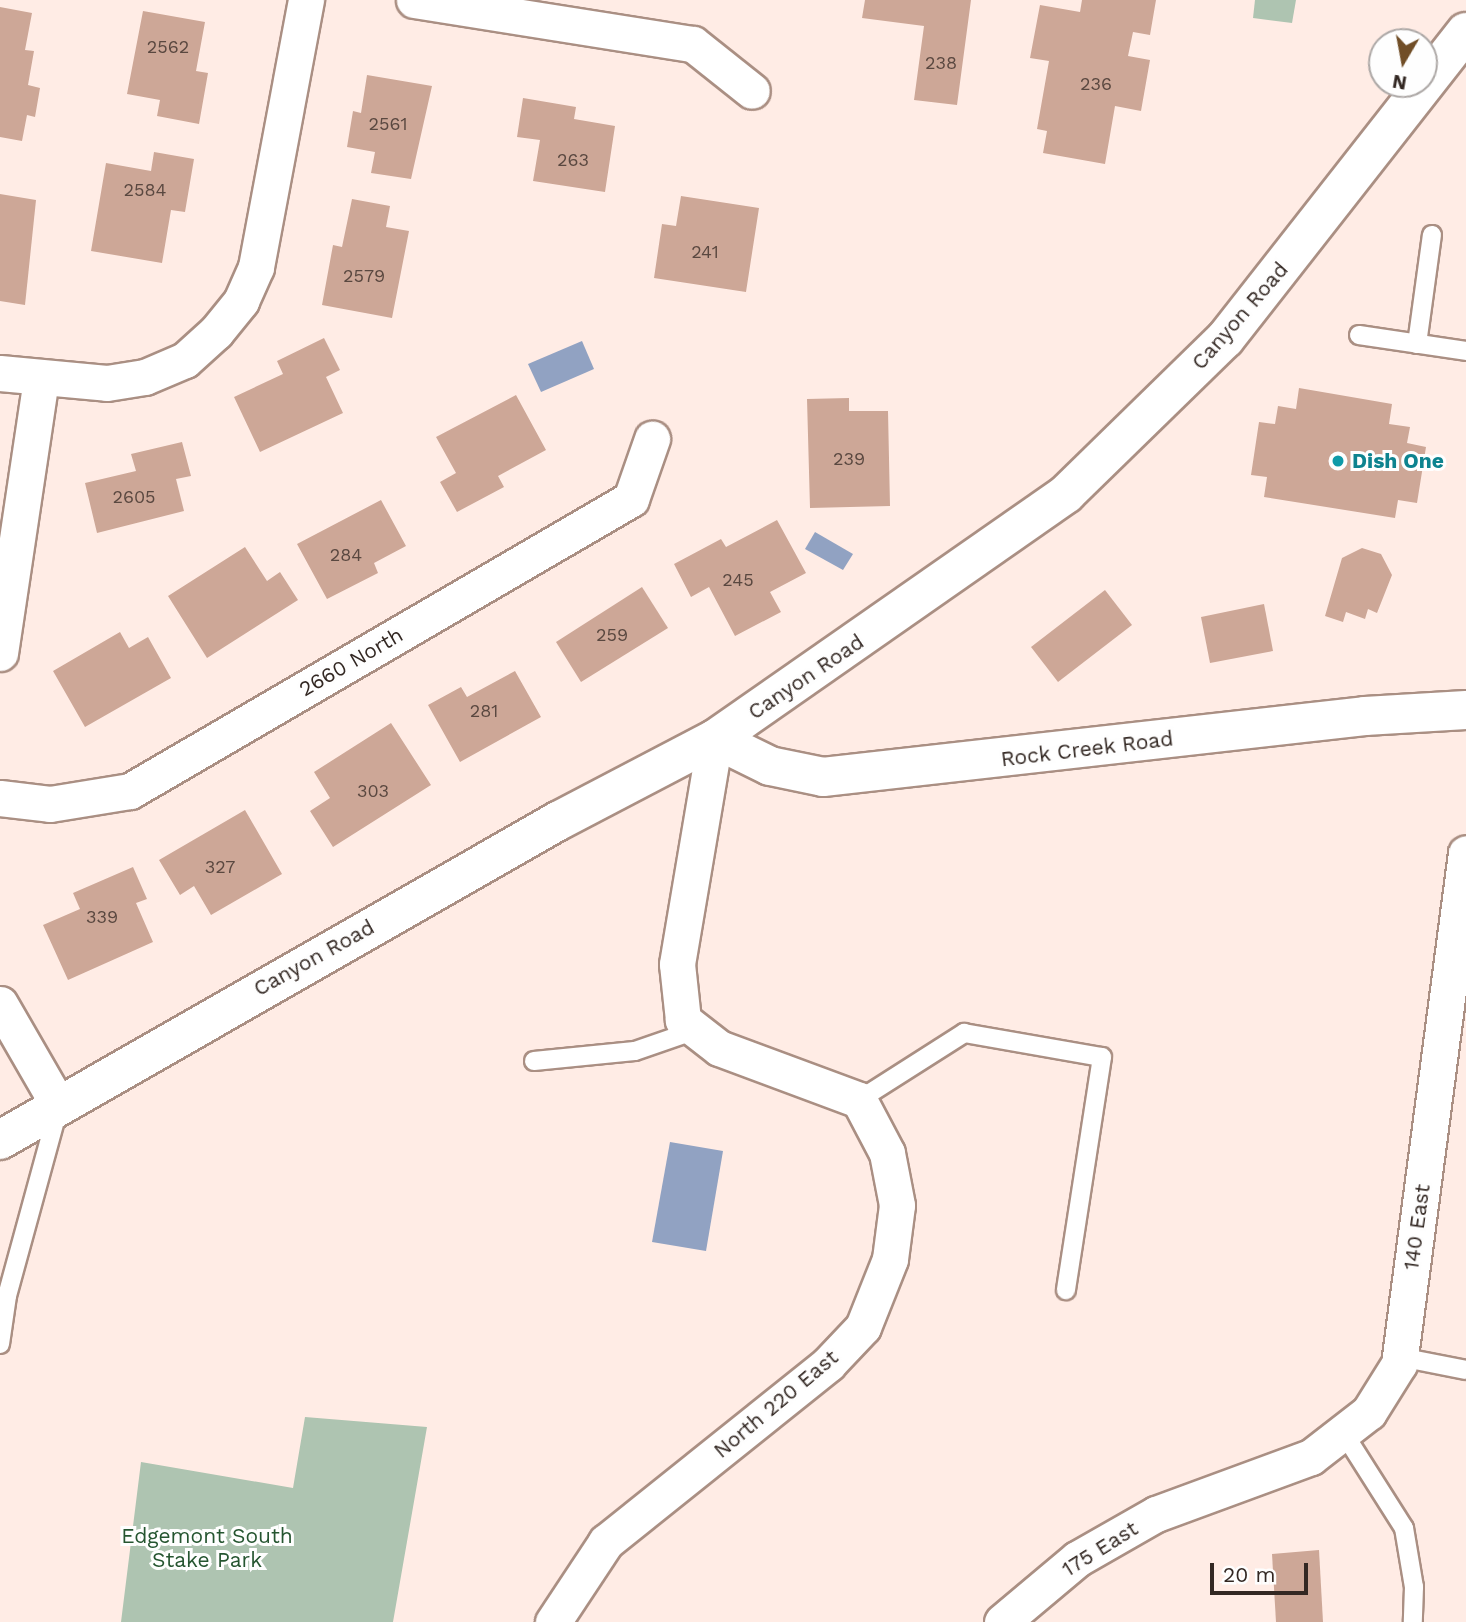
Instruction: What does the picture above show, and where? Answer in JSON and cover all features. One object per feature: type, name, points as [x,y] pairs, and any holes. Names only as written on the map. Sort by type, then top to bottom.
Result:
[{"type":"main road","name":"Canyon Road","points":[[0,1140],[472,869],[715,739],[1066,494],[1225,339],[1465,40]]},
{"type":"main road","name":"Rock Creek Road","points":[[715,739],[770,766],[822,777],[1365,716],[1466,710]]},
{"type":"street","points":[[0,373],[40,379],[107,383],[145,377],[185,360],[241,302],[256,267],[306,0]]},
{"type":"street","points":[[414,0],[694,44],[752,91]]},
{"type":"street","points":[[0,653],[40,379]]},
{"type":"street","name":"2660 North","points":[[0,798],[50,804],[130,791],[631,499],[652,439]]},
{"type":"street","points":[[715,739],[677,964],[683,1020],[719,1048],[859,1100]]},
{"type":"street","name":"140 East","points":[[1209,1496],[1311,1457],[1369,1412],[1399,1357],[1462,913],[1466,853]]},
{"type":"street","points":[[0,1004],[59,1106]]},
{"type":"street","name":"North 220 East","points":[[553,1622],[606,1542],[828,1364],[863,1326],[890,1259],[897,1205],[887,1153],[859,1100]]},
{"type":"street","name":"175 East","points":[[1002,1622],[1077,1559],[1156,1514],[1209,1496]]},
{"type":"lane","points":[[1417,344],[1432,235]]},
{"type":"lane","points":[[1359,335],[1466,351]]},
{"type":"lane","points":[[534,1061],[635,1051],[696,1030]]},
{"type":"lane","points":[[859,1100],[964,1033],[1102,1057],[1066,1290]]},
{"type":"lane","points":[[0,1344],[7,1296],[59,1106]]},
{"type":"lane","points":[[1399,1357],[1466,1370]]},
{"type":"lane","points":[[1343,1432],[1404,1528],[1414,1587],[1413,1622]]},
{"type":"green space","points":[[1255,0],[1296,0],[1292,23],[1253,18]]},
{"type":"green space","name":"Edgemont South Stake Park","points":[[305,1417],[427,1427],[393,1622],[121,1622],[141,1462],[293,1488]]},
{"type":"water","points":[[582,341],[594,369],[541,392],[528,364]]},
{"type":"water","points":[[815,532],[853,554],[843,570],[805,549]]},
{"type":"water","points":[[670,1142],[723,1151],[706,1251],[652,1242]]},
{"type":"building","points":[[865,0],[971,0],[957,105],[914,100],[924,26],[862,18]]},
{"type":"building","points":[[1082,0],[1156,0],[1150,35],[1133,32],[1128,56],[1150,60],[1141,111],[1115,106],[1105,164],[1043,153],[1047,131],[1037,129],[1049,61],[1030,58],[1040,5],[1080,12]]},
{"type":"building","points":[[0,7],[32,13],[25,50],[34,51],[28,85],[40,88],[35,117],[27,115],[22,141],[0,137]]},
{"type":"building","points":[[143,11],[205,22],[196,71],[208,73],[199,124],[157,116],[160,100],[127,94]]},
{"type":"building","points":[[367,75],[432,86],[411,179],[371,173],[375,152],[347,147],[353,111],[361,113]]},
{"type":"building","points":[[523,98],[576,107],[574,119],[615,126],[605,192],[533,181],[540,140],[517,137]]},
{"type":"building","points":[[154,152],[194,159],[185,212],[171,210],[162,263],[91,251],[106,163],[151,171]]},
{"type":"building","points":[[0,194],[36,200],[25,305],[0,301]]},
{"type":"building","points":[[681,196],[759,208],[746,292],[654,278],[662,224],[676,226]]},
{"type":"building","points":[[352,199],[390,206],[386,227],[409,231],[392,318],[322,305],[333,245],[342,247]]},
{"type":"building","points":[[324,338],[340,370],[326,377],[343,413],[260,452],[234,397],[283,374],[277,361]]},
{"type":"building","name":"Dish One","points":[[1299,388],[1392,404],[1389,424],[1410,427],[1407,443],[1426,447],[1417,503],[1398,500],[1395,518],[1264,497],[1267,477],[1251,475],[1259,422],[1275,424],[1278,406],[1296,409]]},
{"type":"building","points":[[516,395],[546,450],[498,476],[504,487],[457,512],[440,482],[456,473],[436,437]]},
{"type":"building","points":[[849,398],[849,411],[888,411],[890,506],[810,508],[807,399]]},
{"type":"building","points":[[182,442],[191,476],[176,479],[184,511],[97,533],[85,483],[136,471],[131,454]]},
{"type":"building","points":[[381,500],[406,546],[374,563],[378,573],[327,599],[297,544]]},
{"type":"building","points":[[777,520],[806,573],[770,592],[781,612],[735,636],[709,587],[691,597],[674,564],[721,539],[726,547]]},
{"type":"building","points":[[245,547],[267,581],[280,572],[298,600],[207,658],[168,596]]},
{"type":"building","points":[[1362,548],[1381,554],[1392,575],[1377,613],[1368,609],[1365,619],[1346,612],[1343,622],[1325,616],[1342,558]]},
{"type":"building","points":[[642,587],[668,628],[581,682],[556,642]]},
{"type":"building","points":[[1105,590],[1132,625],[1058,682],[1031,647]]},
{"type":"building","points":[[1264,604],[1273,651],[1210,663],[1201,617]]},
{"type":"building","points":[[120,632],[129,648],[148,637],[171,678],[85,727],[53,671]]},
{"type":"building","points":[[515,671],[541,717],[460,762],[428,705],[461,687],[467,697]]},
{"type":"building","points":[[391,723],[431,785],[333,847],[310,811],[330,798],[314,772]]},
{"type":"building","points":[[245,810],[282,874],[211,915],[194,886],[180,895],[159,860]]},
{"type":"building","points":[[133,867],[147,899],[136,903],[153,942],[68,980],[43,925],[80,909],[73,893]]},
{"type":"building","points":[[1319,1550],[1323,1622],[1276,1622],[1272,1554]]},
{"type":"place","name":"Dish One","points":[[1338,461]]}]
